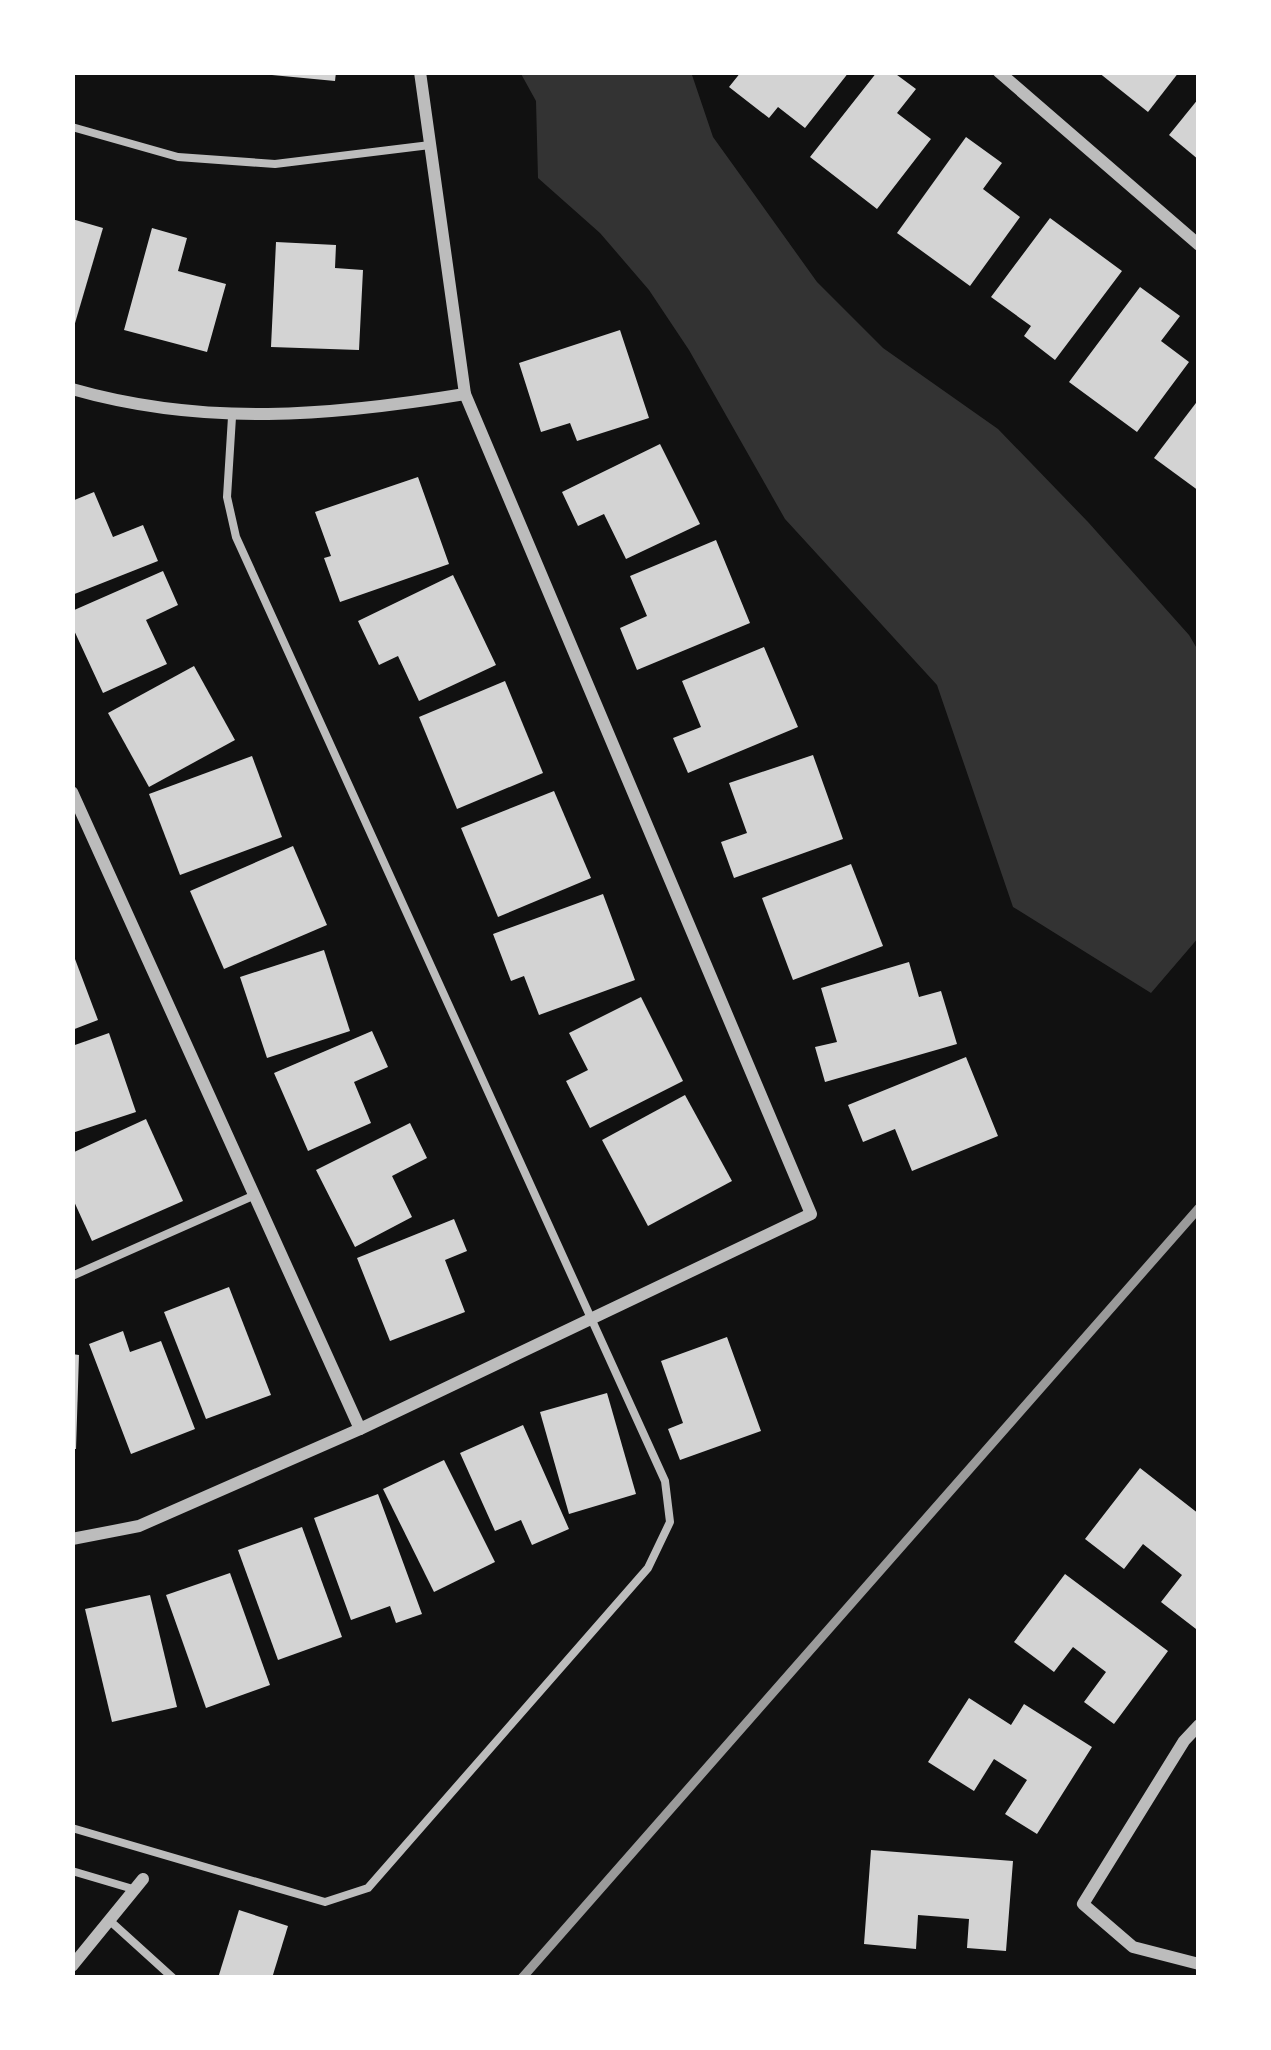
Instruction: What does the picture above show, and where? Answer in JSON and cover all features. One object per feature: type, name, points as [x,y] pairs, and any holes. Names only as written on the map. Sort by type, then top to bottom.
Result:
[{"type":"street","points":[[72,1539],[139,1526],[360,1429],[811,1214],[465,394],[420,72]]},
{"type":"street","points":[[999,72],[1199,245]]},
{"type":"street","points":[[72,389],[232,417],[351,412],[465,394]]},
{"type":"street","points":[[72,792],[360,1429]]},
{"type":"street","points":[[1199,1726],[1184,1741],[1083,1904],[1133,1947],[1199,1964]]},
{"type":"street","points":[[72,1966],[139,1884]]},
{"type":"lane","points":[[72,127],[178,157],[275,164],[430,145]]},
{"type":"lane","points":[[72,1828],[325,1902],[368,1888],[648,1568],[670,1522],[665,1481],[236,537],[227,497],[232,417]]},
{"type":"lane","points":[[72,1276],[254,1195]]},
{"type":"lane","points":[[72,1871],[139,1884]]},
{"type":"lane","points":[[109,1920],[173,1978]]},
{"type":"shaded area","points":[[520,72],[691,72],[713,137],[817,282],[883,348],[998,429],[1189,635],[1199,652],[1199,937],[1151,993],[1013,907],[937,685],[785,519],[689,350],[649,290],[600,233],[538,178],[536,101]]},
{"type":"building","points":[[273,72],[336,72],[335,81]]},
{"type":"building","points":[[741,72],[849,72],[805,128],[778,107],[769,118],[729,87]]},
{"type":"building","points":[[877,72],[893,72],[916,89],[897,113],[931,139],[877,209],[810,157]]},
{"type":"building","points":[[1098,72],[1179,72],[1148,112]]},
{"type":"building","points":[[1199,98],[1199,160],[1169,135]]},
{"type":"building","points":[[966,137],[1002,163],[983,189],[1020,217],[970,286],[897,233]]},
{"type":"building","points":[[1050,218],[1122,271],[1055,360],[1024,336],[1031,326],[991,297]]},
{"type":"building","points":[[72,219],[103,228],[73,330],[72,330]]},
{"type":"building","points":[[152,228],[187,238],[178,271],[226,284],[207,352],[124,330]]},
{"type":"building","points":[[276,242],[336,245],[335,268],[363,270],[359,350],[271,347]]},
{"type":"building","points":[[1140,287],[1180,316],[1161,341],[1189,362],[1137,432],[1069,382]]},
{"type":"building","points":[[620,330],[649,418],[577,441],[570,423],[541,432],[519,363]]},
{"type":"building","points":[[1199,399],[1199,491],[1154,458]]},
{"type":"building","points":[[660,444],[700,524],[626,559],[604,514],[578,526],[562,492]]},
{"type":"building","points":[[418,477],[449,564],[340,602],[324,558],[331,556],[315,512]]},
{"type":"building","points":[[94,492],[113,537],[143,525],[158,561],[72,595],[72,501]]},
{"type":"building","points":[[716,540],[750,623],[637,670],[620,628],[647,616],[630,576]]},
{"type":"building","points":[[163,571],[178,605],[146,620],[167,664],[103,693],[72,626],[72,611]]},
{"type":"building","points":[[453,575],[496,665],[419,701],[398,656],[379,665],[358,621]]},
{"type":"building","points":[[764,647],[798,727],[688,773],[673,738],[701,727],[682,681]]},
{"type":"building","points":[[194,666],[235,740],[149,787],[108,713]]},
{"type":"building","points":[[505,681],[543,773],[457,809],[419,717]]},
{"type":"building","points":[[813,755],[843,839],[734,878],[721,842],[747,833],[729,783]]},
{"type":"building","points":[[252,756],[282,837],[180,875],[149,794]]},
{"type":"building","points":[[554,791],[591,878],[498,917],[461,828]]},
{"type":"building","points":[[293,846],[327,925],[224,969],[190,891]]},
{"type":"building","points":[[851,864],[883,946],[793,980],[762,898]]},
{"type":"building","points":[[603,894],[635,980],[539,1015],[524,976],[511,981],[493,934]]},
{"type":"building","points":[[324,950],[350,1031],[267,1058],[240,977]]},
{"type":"building","points":[[72,951],[98,1020],[72,1030]]},
{"type":"building","points":[[909,962],[919,997],[941,991],[957,1044],[825,1082],[815,1047],[837,1042],[821,988]]},
{"type":"building","points":[[641,997],[683,1081],[590,1128],[566,1081],[588,1070],[569,1033]]},
{"type":"building","points":[[372,1031],[388,1067],[354,1082],[371,1123],[308,1151],[274,1073]]},
{"type":"building","points":[[109,1033],[136,1112],[72,1133],[72,1046]]},
{"type":"building","points":[[966,1057],[998,1136],[912,1171],[895,1129],[863,1142],[848,1105]]},
{"type":"building","points":[[685,1095],[732,1181],[648,1226],[602,1140]]},
{"type":"building","points":[[146,1119],[183,1201],[92,1241],[72,1197],[72,1153]]},
{"type":"building","points":[[410,1123],[427,1158],[392,1176],[412,1217],[355,1247],[316,1170]]},
{"type":"building","points":[[454,1219],[467,1251],[445,1260],[465,1312],[390,1341],[357,1258]]},
{"type":"building","points":[[229,1287],[271,1395],[206,1419],[164,1312]]},
{"type":"building","points":[[123,1331],[130,1352],[161,1341],[195,1429],[131,1454],[89,1344]]},
{"type":"building","points":[[727,1337],[761,1431],[680,1460],[668,1429],[683,1423],[661,1361]]},
{"type":"building","points":[[72,1354],[79,1355],[76,1449],[72,1449]]},
{"type":"building","points":[[607,1393],[636,1494],[569,1514],[540,1412]]},
{"type":"building","points":[[523,1425],[569,1529],[532,1545],[521,1520],[495,1531],[460,1453]]},
{"type":"building","points":[[444,1460],[495,1562],[434,1592],[383,1489]]},
{"type":"building","points":[[1140,1468],[1199,1514],[1196,1629],[1161,1602],[1182,1575],[1143,1544],[1124,1569],[1085,1539]]},
{"type":"building","points":[[378,1494],[422,1614],[396,1623],[390,1606],[351,1620],[314,1518]]},
{"type":"building","points":[[302,1527],[342,1637],[278,1660],[238,1550]]},
{"type":"building","points":[[230,1573],[270,1685],[206,1708],[166,1595]]},
{"type":"building","points":[[1065,1574],[1168,1651],[1114,1724],[1084,1702],[1106,1672],[1073,1647],[1054,1672],[1014,1642]]},
{"type":"building","points":[[150,1595],[177,1707],[112,1722],[85,1609]]},
{"type":"building","points":[[969,1698],[1011,1725],[1024,1704],[1092,1747],[1037,1834],[1005,1814],[1027,1780],[994,1759],[974,1791],[928,1762]]},
{"type":"building","points":[[871,1850],[1013,1861],[1006,1951],[967,1948],[969,1919],[918,1915],[916,1949],[864,1944]]},
{"type":"building","points":[[239,1910],[288,1926],[272,1978],[218,1978]]},
{"type":"railway","points":[[522,1978],[1199,1208]]}]
